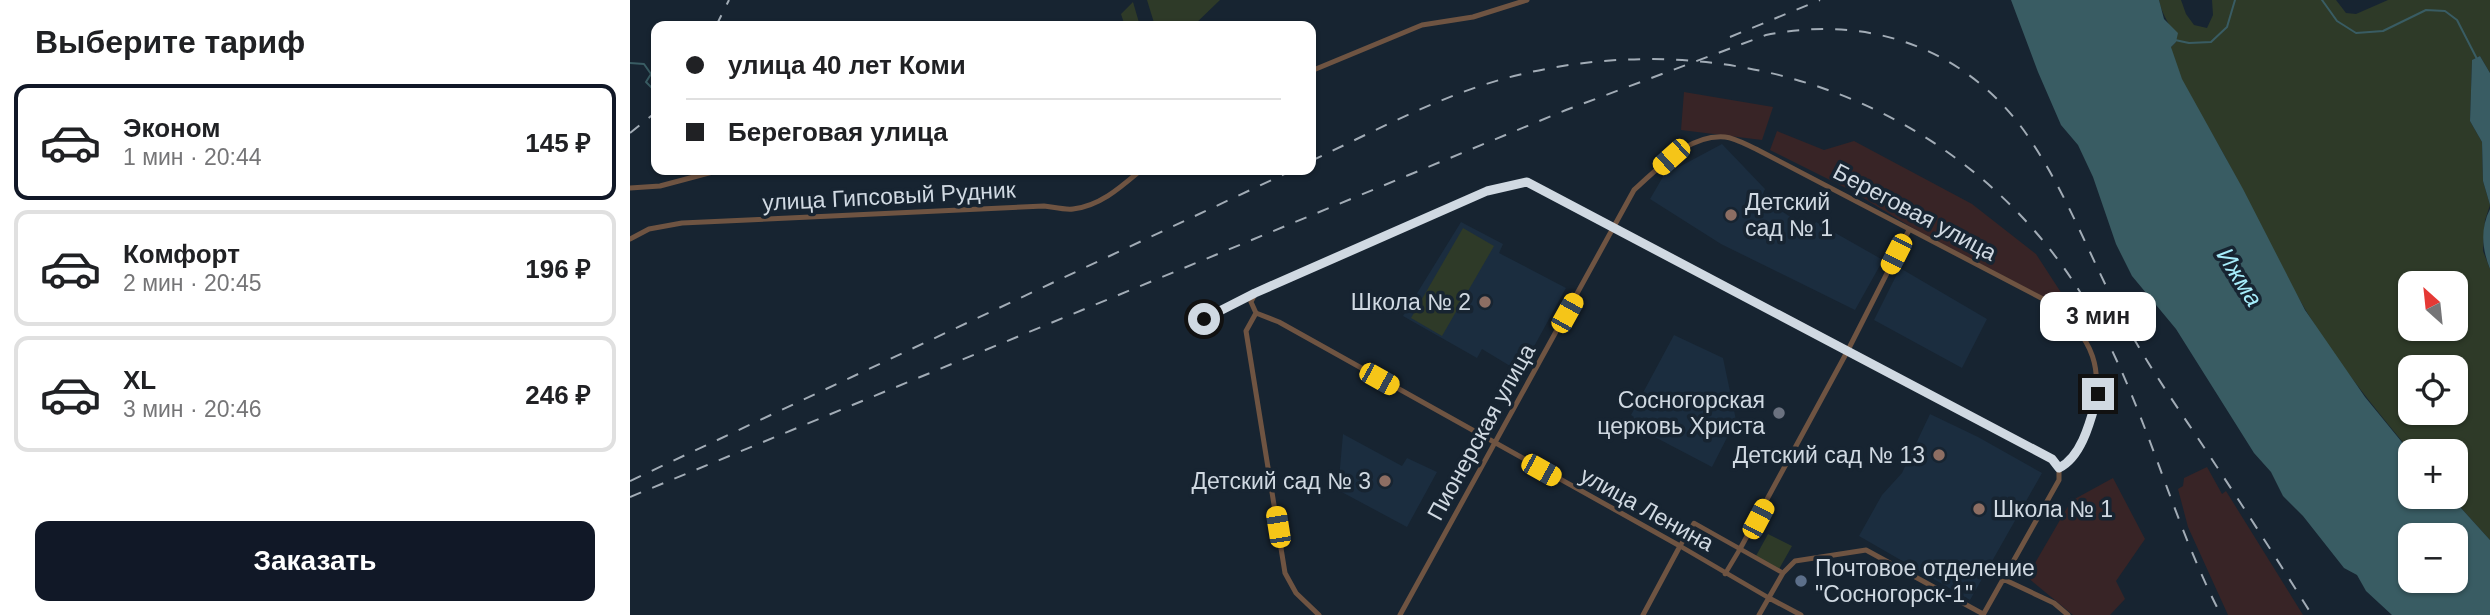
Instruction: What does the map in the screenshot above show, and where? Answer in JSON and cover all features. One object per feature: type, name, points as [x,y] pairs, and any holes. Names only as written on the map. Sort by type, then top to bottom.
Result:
[{"type":"street","points":[[1316,69],[1422,25],[1474,17],[1527,0]]},
{"type":"street","name":"Береговая улица","points":[[1613,229],[1634,190],[1671,157],[1706,138],[1727,137],[1843,192],[1909,230],[2045,300],[2066,315],[2081,332],[2096,368],[2098,394],[2082,440],[2068,463],[2059,468]]},
{"type":"street","points":[[630,188],[660,186],[701,175]]},
{"type":"street","name":"улица Гипсовый Рудник","points":[[630,239],[649,229],[682,223],[1031,207],[1072,209],[1108,197],[1135,175]]},
{"type":"street","points":[[1204,319],[1255,293],[1487,191],[1527,182],[2052,459],[2059,468],[2059,480],[1983,614],[1866,550],[1795,561],[1783,573],[1759,615]]},
{"type":"street","name":"Пионерская улица","points":[[1401,615],[1613,229]]},
{"type":"street","points":[[1726,574],[1847,352],[1909,230]]},
{"type":"street","points":[[1255,293],[1251,302],[1256,313],[1247,331],[1285,573],[1296,593],[1319,615]]},
{"type":"street","name":"улица Ленина","points":[[1256,313],[1279,322],[1801,615]]},
{"type":"street","points":[[1643,615],[1694,523],[1783,573]]},
{"type":"street","points":[[2003,579],[2054,603],[2068,615]]},
{"type":"shaded area","points":[[1147,0],[1220,0],[1198,21],[1153,21]]},
{"type":"shaded area","points":[[2159,0],[2181,0],[2194,25],[2207,28],[2213,15],[2212,0],[2336,0],[2346,13],[2356,14],[2388,0],[2490,0],[2490,73],[2480,56],[2472,60],[2470,121],[2482,142],[2483,181],[2490,205],[2485,220],[2483,251],[2490,269],[2490,540],[2462,509],[2468,509],[2468,439],[2400,439],[2355,382],[2294,290],[2185,86],[2173,59],[2171,47],[2176,42]]},
{"type":"shaded area","points":[[1133,2],[1139,21],[1123,21],[1121,14]]},
{"type":"shaded area","points":[[1684,92],[1773,107],[1762,140],[1681,130]]},
{"type":"shaded area","points":[[1777,131],[1824,150],[1854,141],[1972,204],[2036,254],[2062,294],[2057,304],[1916,230],[1850,190],[1770,150]]},
{"type":"shaded area","name":"Детский сад № 1","points":[[1722,144],[1765,189],[1761,198],[1811,230],[1816,222],[1883,260],[1855,310],[1721,244],[1650,199],[1664,175]]},
{"type":"shaded area","name":"Школа № 2","points":[[1461,222],[1503,244],[1499,253],[1566,288],[1520,372],[1482,349],[1477,358],[1403,316]]},
{"type":"shaded area","points":[[1463,228],[1494,246],[1442,336],[1411,318]]},
{"type":"shaded area","points":[[1900,268],[1987,319],[1962,368],[1874,320]]},
{"type":"shaded area","points":[[1674,335],[1723,358],[1736,420],[1712,467],[1630,424],[1634,417],[1631,415]]},
{"type":"shaded area","name":"Школа № 1","points":[[1930,414],[2042,473],[1970,600],[1859,536],[1882,495],[1902,473]]},
{"type":"shaded area","name":"Детский сад № 3","points":[[1343,434],[1402,466],[1407,458],[1437,472],[1407,527],[1338,490]]},
{"type":"shaded area","points":[[2207,467],[2222,494],[2226,491],[2303,615],[2228,615],[2188,527],[2178,489],[2183,486],[2184,478]]},
{"type":"shaded area","points":[[2113,478],[2145,539],[2116,581],[2125,599],[2110,615],[2073,615],[2027,577],[2071,501]]},
{"type":"shaded area","points":[[1768,534],[1792,546],[1779,569],[1756,556]]},
{"type":"water","name":"Ижма","points":[[2011,0],[2159,0],[2164,19],[2178,33],[2176,42],[2171,47],[2182,79],[2243,189],[2305,310],[2365,397],[2399,439],[2398,509],[2462,509],[2490,540],[2490,615],[2392,615],[2366,591],[2357,575],[2344,568],[2303,516],[2283,496],[2271,472],[2254,453],[2176,329],[2132,276],[2116,244],[2093,177],[2078,145],[2061,125]]},
{"type":"water","points":[[2480,56],[2490,73],[2490,205],[2483,181],[2482,142],[2470,121],[2472,60]]},
{"type":"water","points":[[2490,209],[2490,269],[2483,239]]},
{"type":"waterway","points":[[2175,40],[2189,43],[2211,42],[2227,27],[2235,0]]},
{"type":"waterway","points":[[2322,0],[2337,21],[2356,33],[2383,31],[2426,10],[2445,11],[2457,20],[2477,59]]},
{"type":"waterway","points":[[630,63],[644,64],[651,74]]},
{"type":"waterway","points":[[651,74],[646,82],[651,87]]},
{"type":"railway","points":[[718,21],[729,0]]},
{"type":"railway","points":[[1730,37],[1820,0]]},
{"type":"railway","points":[[630,497],[1566,110],[1766,35],[1806,30],[1845,30],[1883,36],[1919,47],[1952,64],[1983,86],[2011,114],[2049,171],[2123,320],[2146,359],[2312,615]]},
{"type":"railway","points":[[1316,159],[1411,114],[1488,84],[1514,76],[1598,62],[1681,60],[1762,71],[1840,94],[1913,130],[1980,177],[2039,235],[2088,305],[2126,380],[2186,538],[2221,615]]},
{"type":"railway","points":[[630,133],[651,116]]},
{"type":"railway","points":[[630,481],[1282,175]]},
{"type":"place","name":"Детский сад № 1","points":[[1731,215]]},
{"type":"place","name":"Школа № 2","points":[[1485,302]]},
{"type":"place","name":"Сосногорская церковь Христа","points":[[1779,413]]},
{"type":"place","name":"Детский сад № 13","points":[[1939,455]]},
{"type":"place","name":"Детский сад № 3","points":[[1385,481]]},
{"type":"place","name":"Школа № 1","points":[[1979,509]]},
{"type":"place","name":"Почтовое отделение \"Сосногорск-1\"","points":[[1801,581]]},
{"type":"route","points":[[1204,319],[1224,307],[1487,191],[1527,182],[2052,459],[2059,468],[2068,463],[2082,440],[2098,394]]}]
